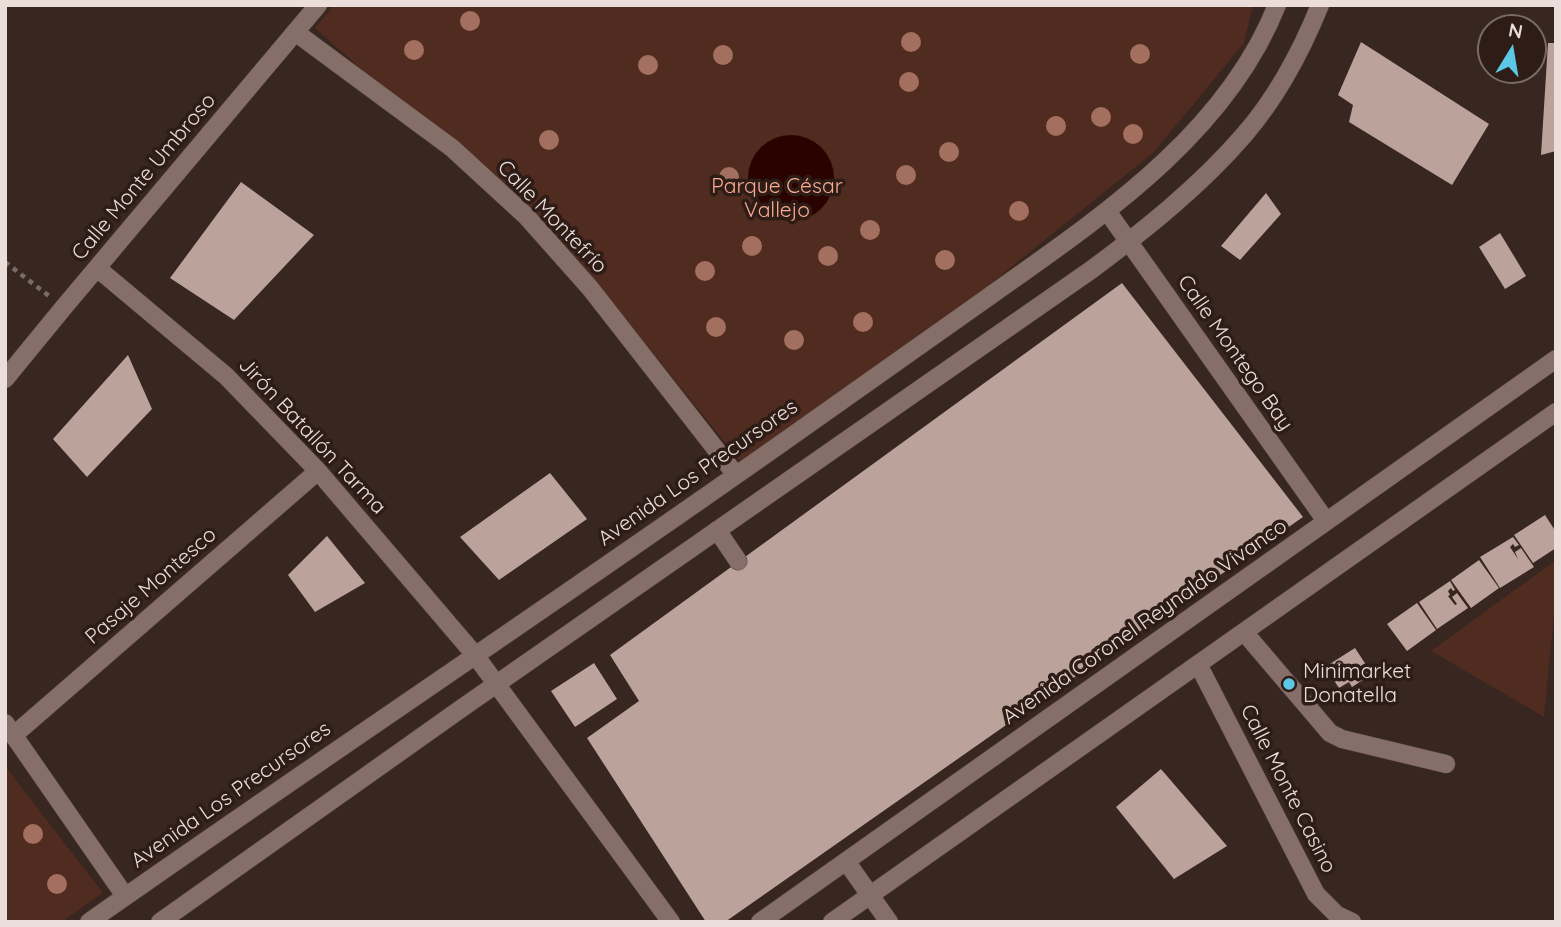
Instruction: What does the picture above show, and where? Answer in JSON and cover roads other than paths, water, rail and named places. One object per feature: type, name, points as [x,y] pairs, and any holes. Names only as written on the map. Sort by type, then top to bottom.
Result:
[{"type":"street","name":"Calle Monte Umbroso","points":[[5,379],[318,5]]},
{"type":"street","points":[[1266,5],[1267,30]]},
{"type":"street","name":"Avenida Los Precursores","points":[[89,922],[736,475],[1107,211],[1184,144],[1226,95],[1267,30],[1277,5]]},
{"type":"street","points":[[160,922],[1129,242],[1206,175],[1244,135],[1271,100],[1301,49],[1320,5]]},
{"type":"street","name":"Calle Montefrío","points":[[295,32],[452,148],[526,216],[590,288],[736,475]]},
{"type":"street","name":"Calle Montego Bay","points":[[1107,211],[1326,521]]},
{"type":"street","name":"Jirón Batallón Tarma","points":[[97,268],[226,376],[318,471],[475,654],[497,684]]},
{"type":"street","name":"Avenida Coronel Reynaldo Vivanco","points":[[760,922],[1556,359]]},
{"type":"street","points":[[832,922],[1556,412]]},
{"type":"street","name":"Pasaje Montesco","points":[[10,729],[318,471]]},
{"type":"street","points":[[717,530],[738,561]]},
{"type":"street","points":[[1244,632],[1330,733],[1342,739],[1446,764]]},
{"type":"street","name":"Calle Monte Casino","points":[[1198,664],[1316,894],[1337,915],[1352,922]]},
{"type":"street","points":[[497,684],[671,922]]},
{"type":"street","points":[[10,729],[125,897]]},
{"type":"street","points":[[846,861],[890,922]]},
{"type":"place","name":"Minimarket Donatella","points":[[1289,684]]},
{"type":"park label","name":"Parque César Vallejo","points":[[777,199]]}]
